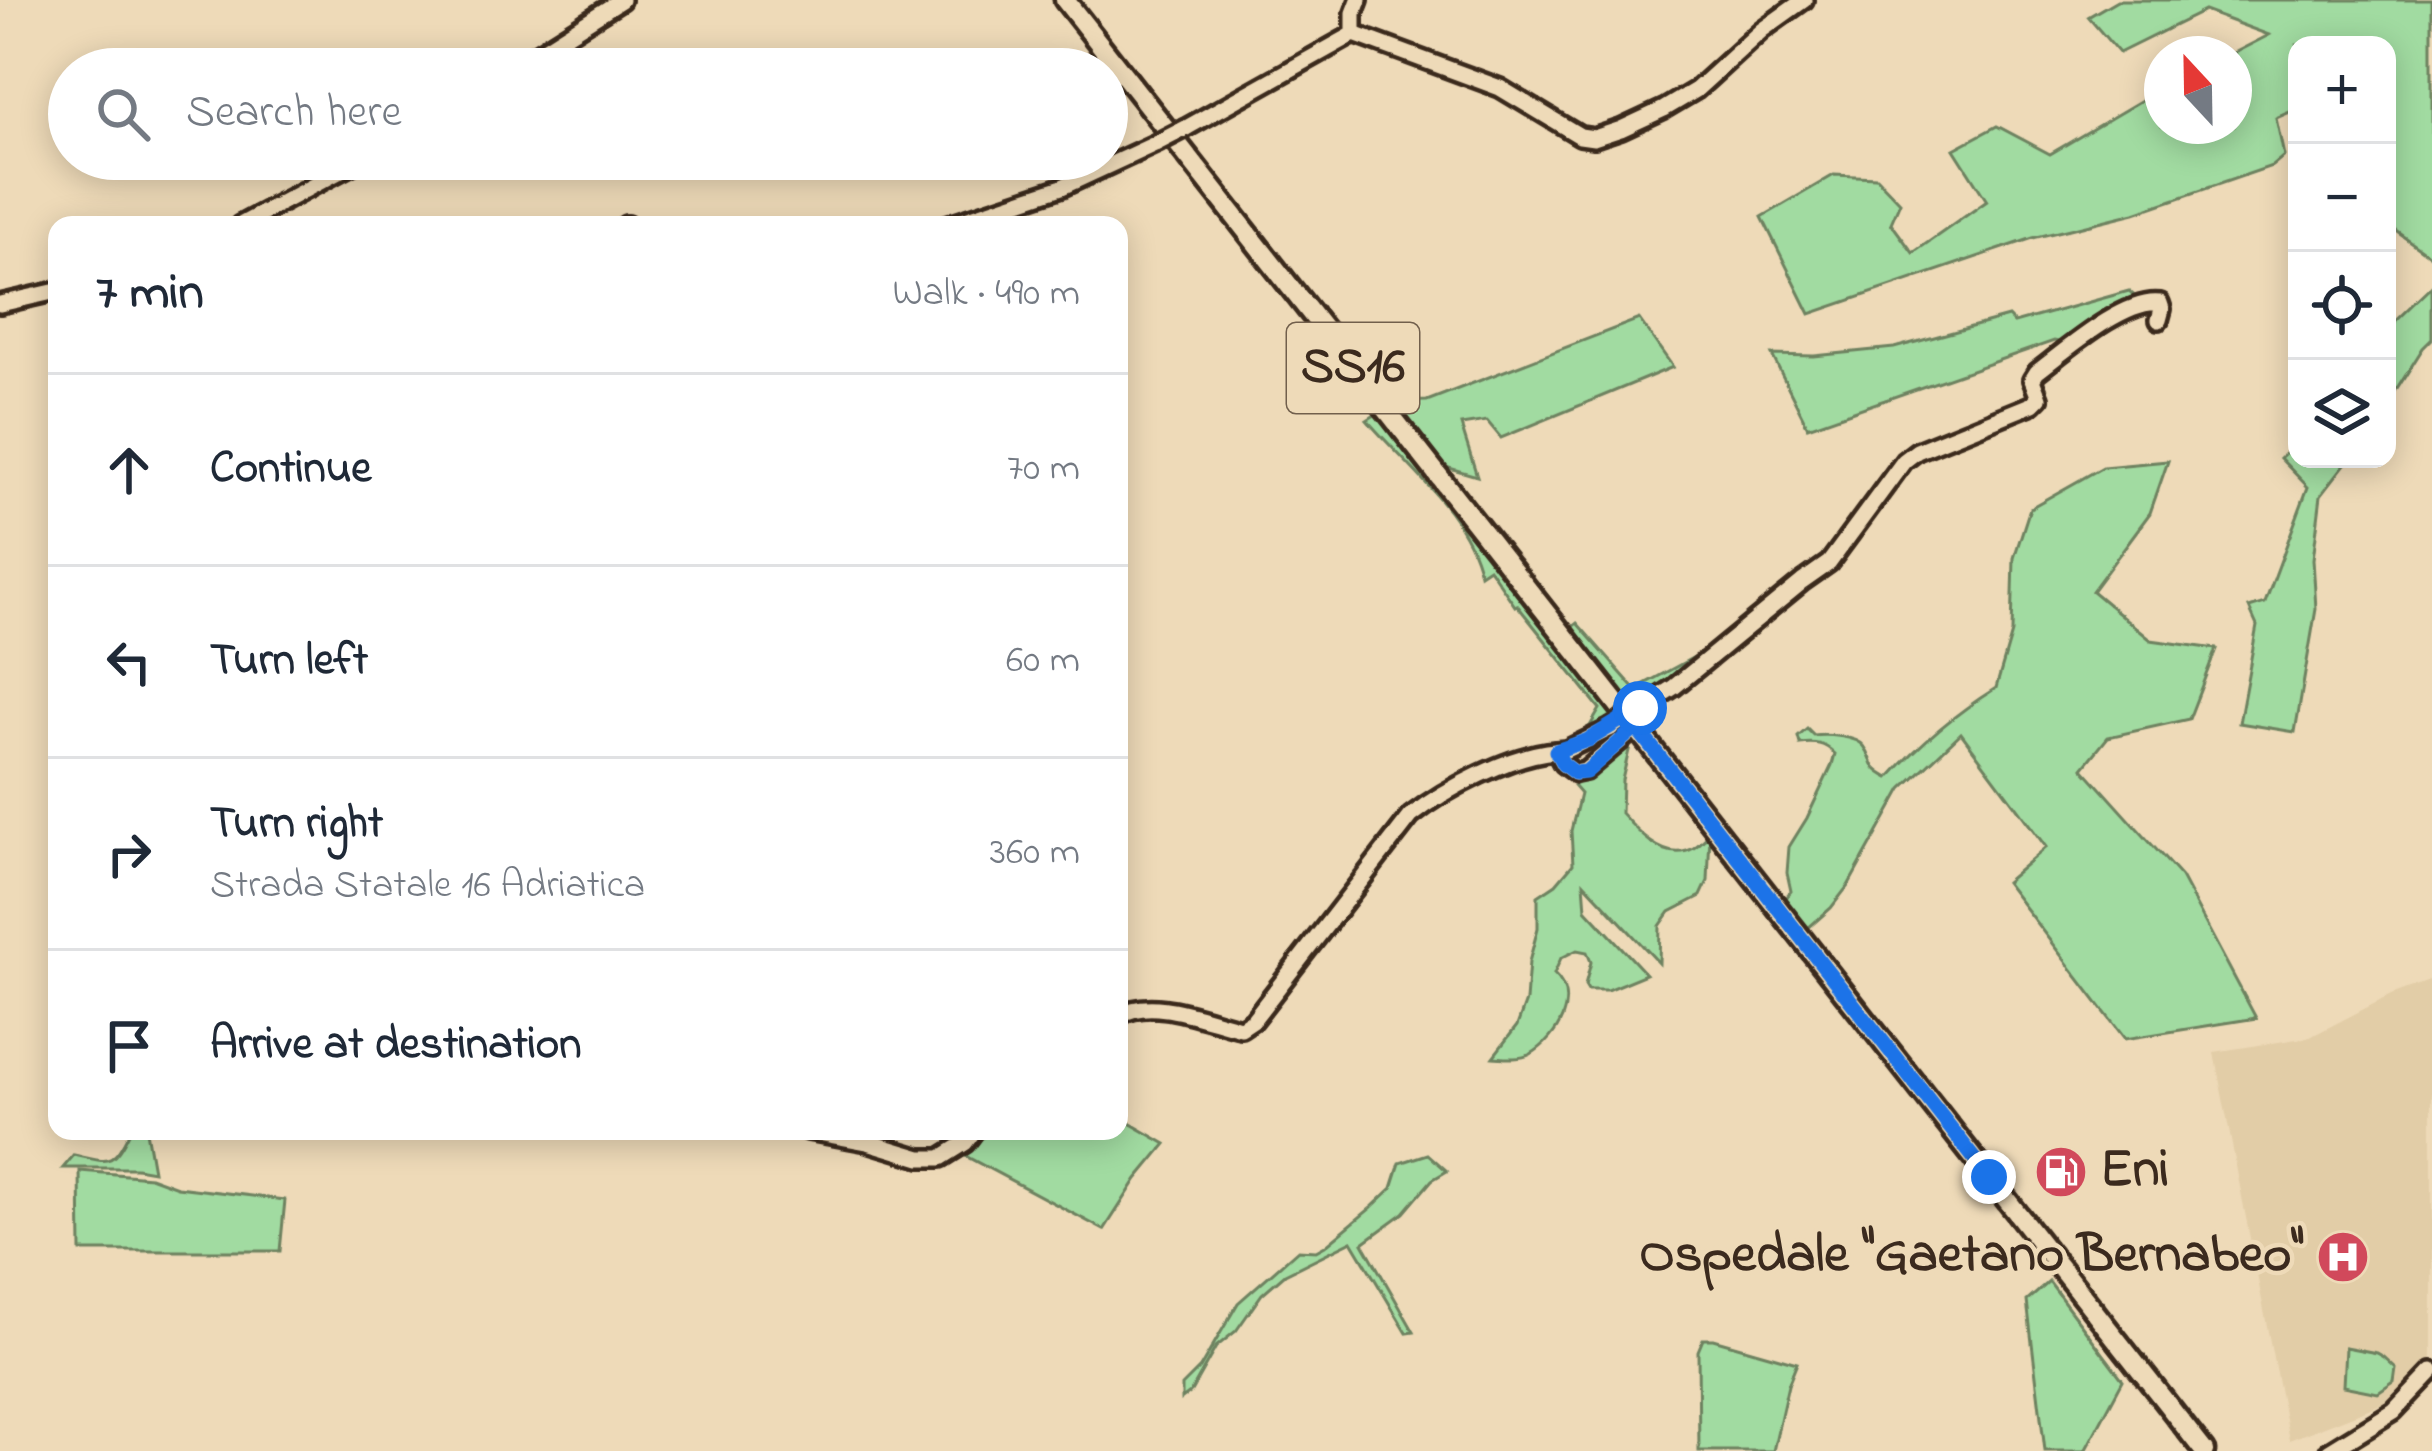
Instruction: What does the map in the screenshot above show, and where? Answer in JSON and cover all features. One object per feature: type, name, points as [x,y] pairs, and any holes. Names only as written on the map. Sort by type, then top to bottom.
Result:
[{"type":"main road","name":"SS16","points":[[1066,0],[1104,48]]},
{"type":"main road","name":"SS16","points":[[1128,78],[1640,723],[2204,1451]]},
{"type":"street","points":[[545,48],[621,0]]},
{"type":"street","points":[[1354,34],[1359,0]]},
{"type":"street","points":[[1128,156],[1354,34],[1500,88],[1580,136],[1594,138],[1696,91],[1762,30],[1804,0]]},
{"type":"street","points":[[257,216],[324,180]]},
{"type":"street","points":[[974,216],[1077,180]]},
{"type":"street","points":[[0,304],[48,293]]},
{"type":"street","points":[[1556,751],[1575,773],[1586,772],[1674,687],[1829,563],[1904,461],[1917,451],[2033,404],[2039,398],[2032,380],[2037,371],[2115,316],[2153,301],[2162,309],[2159,320]]},
{"type":"street","points":[[1128,1010],[1156,1006],[1241,1028],[1253,1020],[1411,816],[1434,798],[1528,756],[1566,750],[1611,728],[1640,723]]},
{"type":"street","points":[[857,1140],[940,1159],[967,1140]]},
{"type":"street","points":[[2329,1451],[2394,1411],[2432,1371]]},
{"type":"shaded area","name":"Ospedale \"Gaetano Bernabeo\"","points":[[2432,980],[2432,1358],[2394,1399],[2289,1440],[2214,1052],[2310,1037],[2391,995]]},
{"type":"green space","points":[[2117,0],[2432,0],[2432,257],[2396,231],[2396,36],[2288,36],[2288,113],[2276,118],[2284,156],[2272,166],[2135,213],[2033,238],[1810,314],[1762,217],[1834,175],[1876,177],[1900,202],[1891,223],[1913,253],[1987,201],[1954,149],[1997,126],[2050,154],[2144,99],[2144,144],[2252,144],[2252,44],[2269,35],[2204,11],[2153,36],[2144,36],[2144,41],[2119,53],[2088,17]]},
{"type":"green space","points":[[2432,287],[2432,339],[2396,391],[2396,360],[2396,321]]},
{"type":"green space","points":[[2129,291],[2138,299],[2069,344],[2054,341],[1808,427],[1772,355],[1894,348],[2008,317],[2014,323]]},
{"type":"green space","points":[[1639,319],[1673,367],[1501,438],[1487,421],[1461,425],[1477,476],[1442,466],[1394,402],[1427,401]]},
{"type":"green space","points":[[1378,413],[1618,716],[1570,739],[1590,726],[1600,709],[1489,568],[1480,574],[1449,511],[1367,420]]},
{"type":"green space","points":[[2168,461],[2150,513],[2092,591],[2151,640],[2216,649],[2189,719],[2108,737],[2083,768],[2181,877],[2256,1018],[2125,1039],[2005,882],[2046,847],[1961,733],[1902,789],[1848,886],[1807,929],[1783,900],[1791,891],[1789,847],[1835,754],[1819,744],[1800,744],[1798,737],[1807,729],[1814,736],[1855,740],[1868,751],[1874,767],[1889,778],[1939,729],[1996,688],[2012,633],[2014,558],[2030,508],[2103,467]]},
{"type":"green space","points":[[2290,468],[2342,468],[2321,495],[2313,559],[2316,609],[2295,732],[2239,723],[2257,626],[2249,608],[2265,603],[2308,487]]},
{"type":"green space","points":[[1577,623],[1635,689],[1696,656],[1701,659],[1633,706],[1571,628]]},
{"type":"green space","points":[[1631,742],[1622,780],[1621,813],[1668,851],[1690,850],[1710,834],[1708,881],[1701,896],[1670,912],[1660,926],[1659,963],[1584,883],[1586,909],[1646,974],[1607,990],[1588,990],[1591,962],[1587,952],[1577,950],[1561,958],[1554,974],[1562,984],[1565,1006],[1557,1028],[1531,1054],[1493,1057],[1517,1026],[1526,1001],[1538,928],[1538,896],[1573,864],[1571,831],[1580,794],[1573,786]]},
{"type":"green space","points":[[1128,1122],[1166,1144],[1104,1230],[958,1152],[969,1140],[1128,1140]]},
{"type":"green space","points":[[125,1140],[148,1140],[153,1171],[63,1168],[74,1155],[109,1160]]},
{"type":"green space","points":[[1428,1154],[1447,1171],[1432,1180],[1404,1213],[1363,1243],[1414,1332],[1407,1333],[1352,1241],[1285,1274],[1262,1294],[1236,1331],[1216,1347],[1182,1399],[1182,1386],[1200,1368],[1238,1303],[1298,1250],[1316,1251],[1325,1246],[1371,1208],[1392,1188],[1400,1163]]},
{"type":"green space","points":[[80,1171],[150,1177],[177,1187],[285,1200],[280,1251],[81,1251]]},
{"type":"green space","points":[[2049,1282],[2123,1380],[2085,1451],[2045,1451],[2027,1301]]},
{"type":"green space","points":[[1703,1339],[1797,1363],[1773,1451],[1699,1451],[1698,1351]]},
{"type":"green space","points":[[2345,1347],[2384,1357],[2396,1368],[2394,1382],[2378,1393],[2343,1386]]},
{"type":"place","name":"Eni","points":[[2061,1172]]},
{"type":"place","name":"Ospedale \"Gaetano Bernabeo\"","points":[[2343,1257]]},
{"type":"route","points":[[1640,708],[1588,740],[1556,751],[1563,764],[1575,773],[1586,772],[1636,727],[1989,1177]]}]
